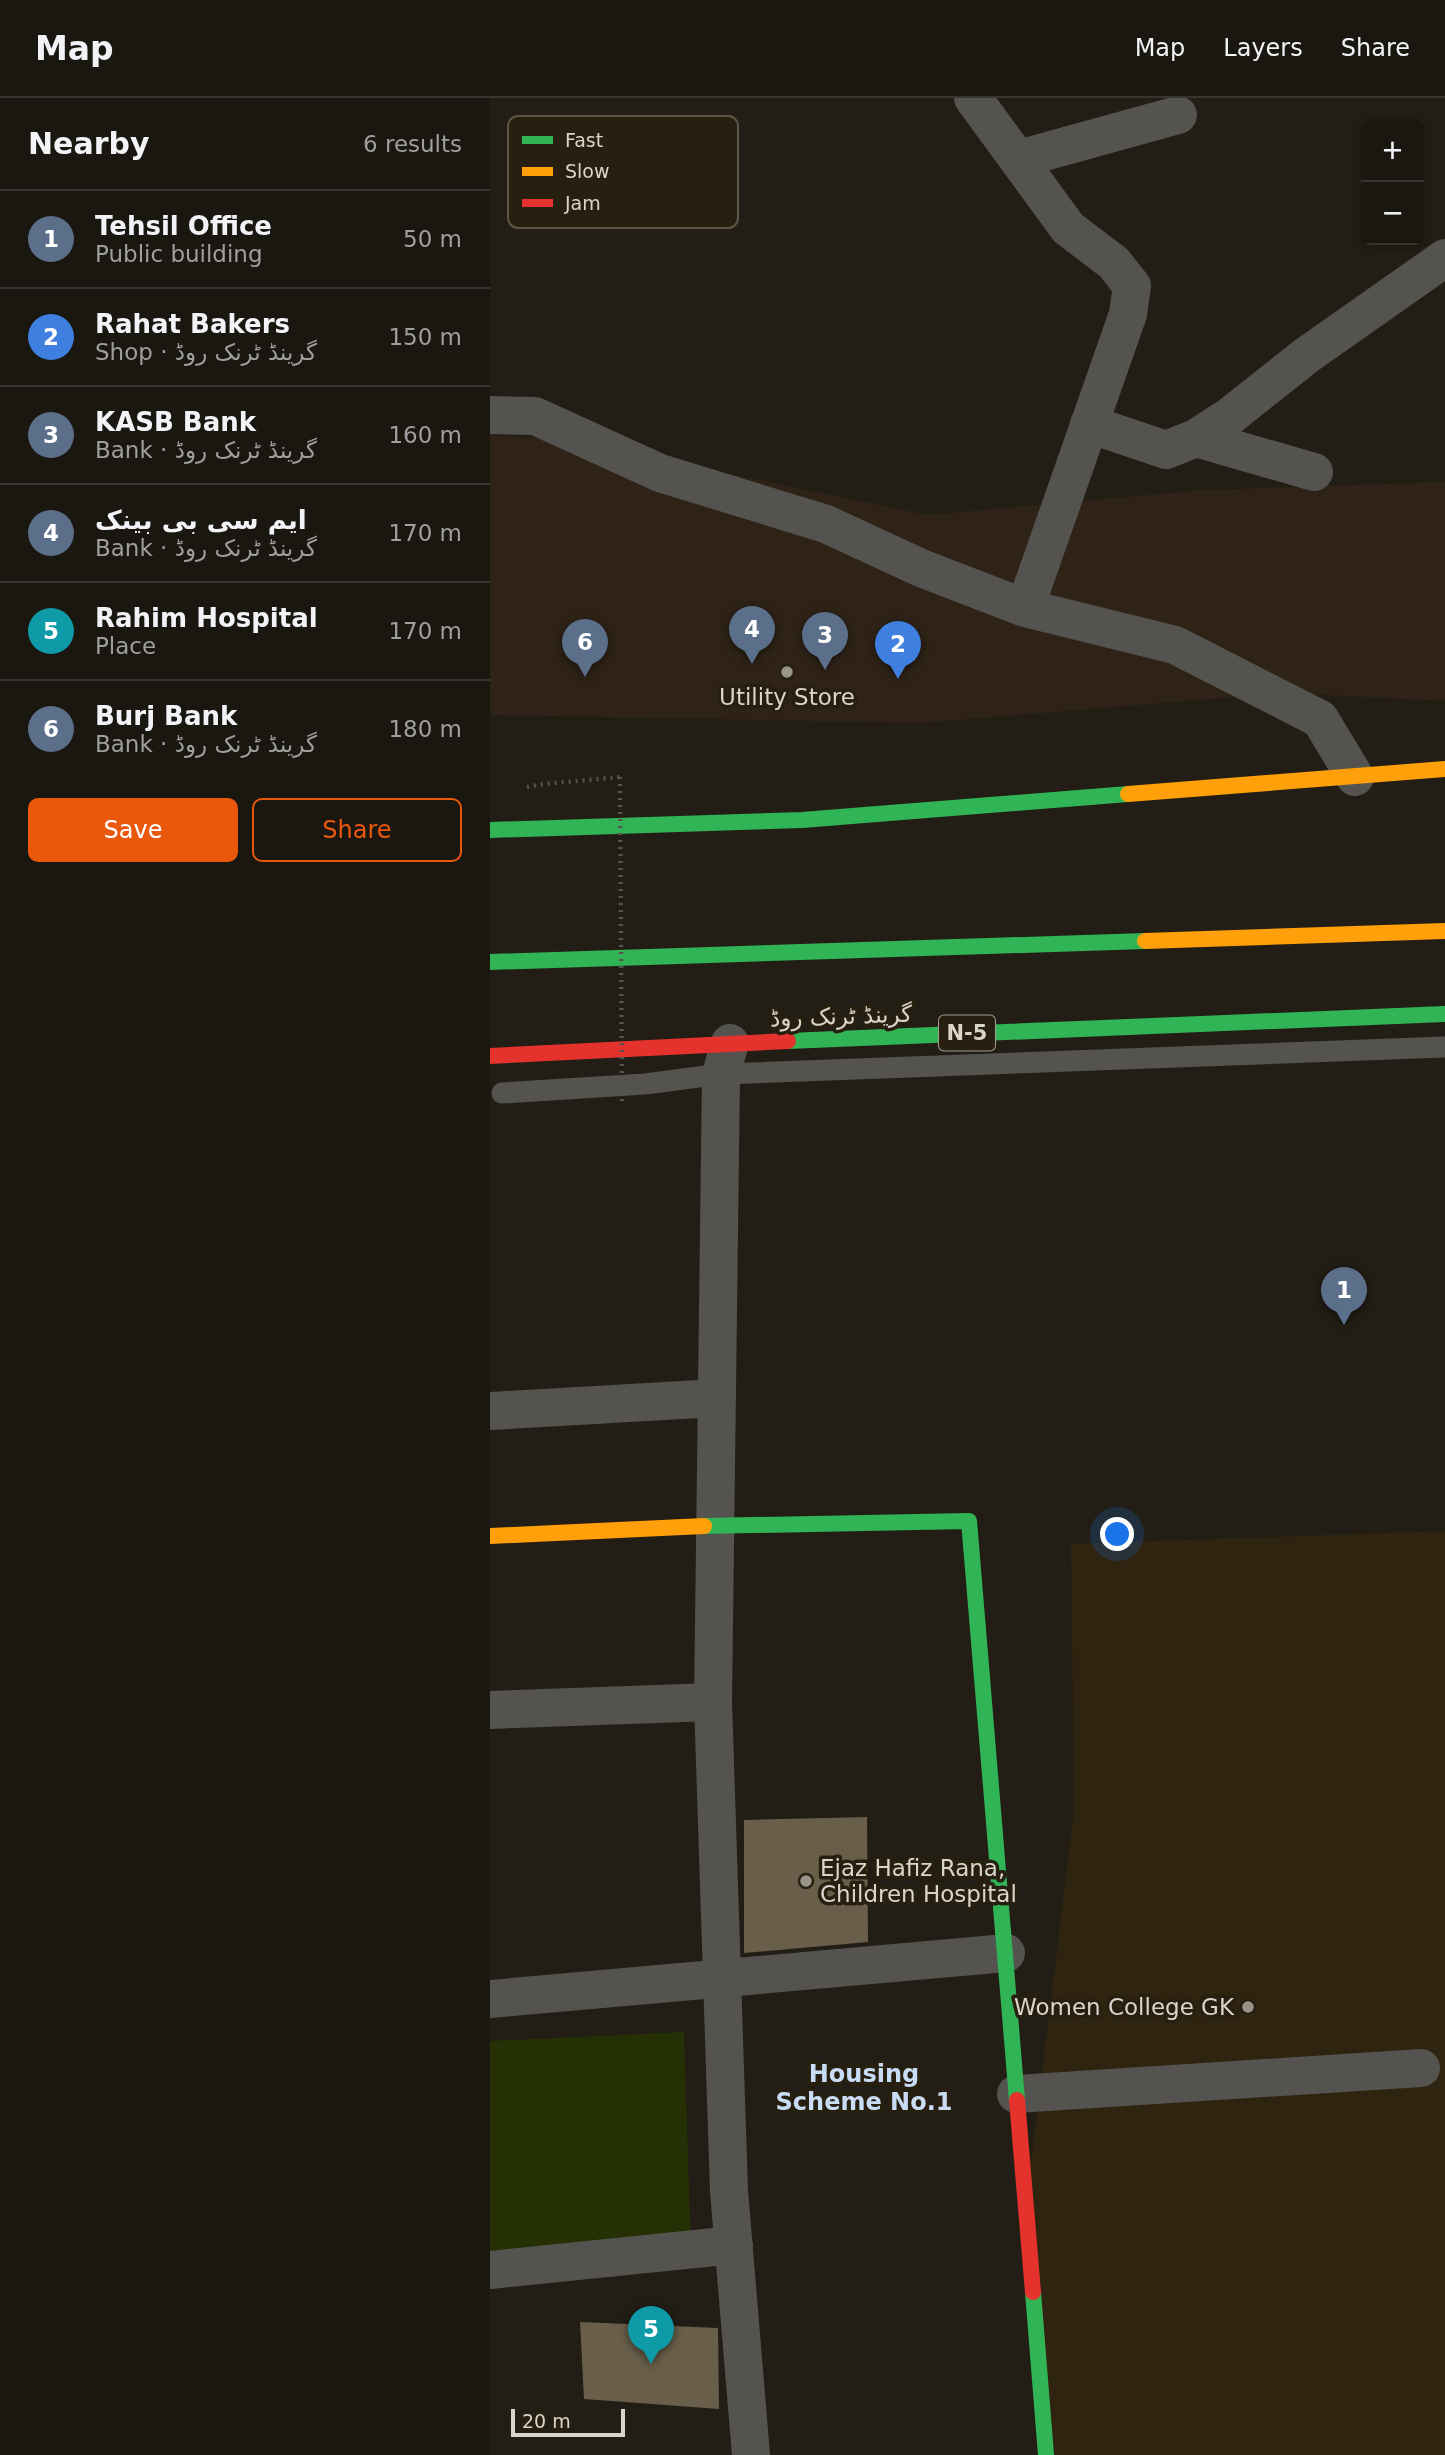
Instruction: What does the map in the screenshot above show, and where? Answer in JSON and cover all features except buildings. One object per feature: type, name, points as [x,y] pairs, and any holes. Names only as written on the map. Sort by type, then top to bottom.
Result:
[{"type":"main road","points":[[490,830],[802,820],[1445,769]]},
{"type":"main road","points":[[490,962],[1445,931]]},
{"type":"main road","name":"گرینڈ ٹرنک روڈ","points":[[490,1056],[726,1059],[1445,1014]]},
{"type":"main road","points":[[490,1536],[715,1526],[969,1521],[1046,2455]]},
{"type":"street","points":[[974,98],[1068,228],[1114,262],[1132,286],[1128,314],[1025,608]]},
{"type":"street","points":[[1018,159],[1178,115]]},
{"type":"street","points":[[1088,424],[1166,450],[1196,439],[1230,416],[1307,355],[1445,258]]},
{"type":"street","points":[[490,415],[535,416],[660,473],[826,524],[921,568],[1025,608],[1175,645],[1320,719],[1355,776]]},
{"type":"street","points":[[1196,439],[1314,472]]},
{"type":"street","points":[[726,1059],[717,1398],[713,1702],[729,2191],[751,2455]]},
{"type":"street","points":[[490,1411],[717,1398]]},
{"type":"street","points":[[490,1710],[713,1702]]},
{"type":"street","points":[[490,1999],[1006,1953]]},
{"type":"street","points":[[1016,2094],[1421,2068]]},
{"type":"street","points":[[490,2270],[734,2245]]},
{"type":"lane","points":[[496,1095],[645,1084],[726,1059],[1445,1047]]},
{"type":"lane","points":[[496,1095],[519,1055]]},
{"type":"path","points":[[523,789],[543,784],[620,777],[622,1104]]},
{"type":"shaded area","points":[[490,435],[568,440],[927,515],[1204,490],[1445,482],[1445,701],[1284,693],[922,723],[490,715]]},
{"type":"shaded area","name":"Women College GK","points":[[1445,1531],[1445,2455],[1044,2455],[1026,2202],[1074,1812],[1071,1544]]},
{"type":"green space","points":[[684,2032],[691,2249],[490,2252],[490,2041]]},
{"type":"traffic: fast","points":[[490,830],[802,820],[1128,794]]},
{"type":"traffic: fast","points":[[490,962],[1145,941]]},
{"type":"traffic: fast","points":[[788,1041],[1445,1014]]},
{"type":"traffic: fast","points":[[704,1526],[969,1521],[1017,2100]]},
{"type":"traffic: fast","points":[[1033,2292],[1046,2455]]},
{"type":"traffic: slow","points":[[1128,794],[1445,769]]},
{"type":"traffic: slow","points":[[1145,941],[1445,931]]},
{"type":"traffic: slow","points":[[490,1536],[704,1526]]},
{"type":"traffic: jam","points":[[490,1056],[788,1041]]},
{"type":"traffic: jam","points":[[1017,2100],[1033,2292]]},
{"type":"place","name":"ایم سی بی بینک","points":[[752,664]]},
{"type":"place","name":"KASB Bank","points":[[825,670]]},
{"type":"place","name":"Utility Store","points":[[787,672]]},
{"type":"place","name":"Burj Bank","points":[[585,677]]},
{"type":"place","name":"Rahat Bakers","points":[[898,679]]},
{"type":"place","name":"Tehsil Office","points":[[1344,1325]]},
{"type":"place","name":"Ejaz Hafiz Rana, Children Hospital","points":[[806,1881]]},
{"type":"place","name":"Women College GK","points":[[1248,2007]]},
{"type":"place","name":"Rahim Hospital","points":[[651,2364]]},
{"type":"district","name":"Housing Scheme No.1","points":[[864,2088]]}]
